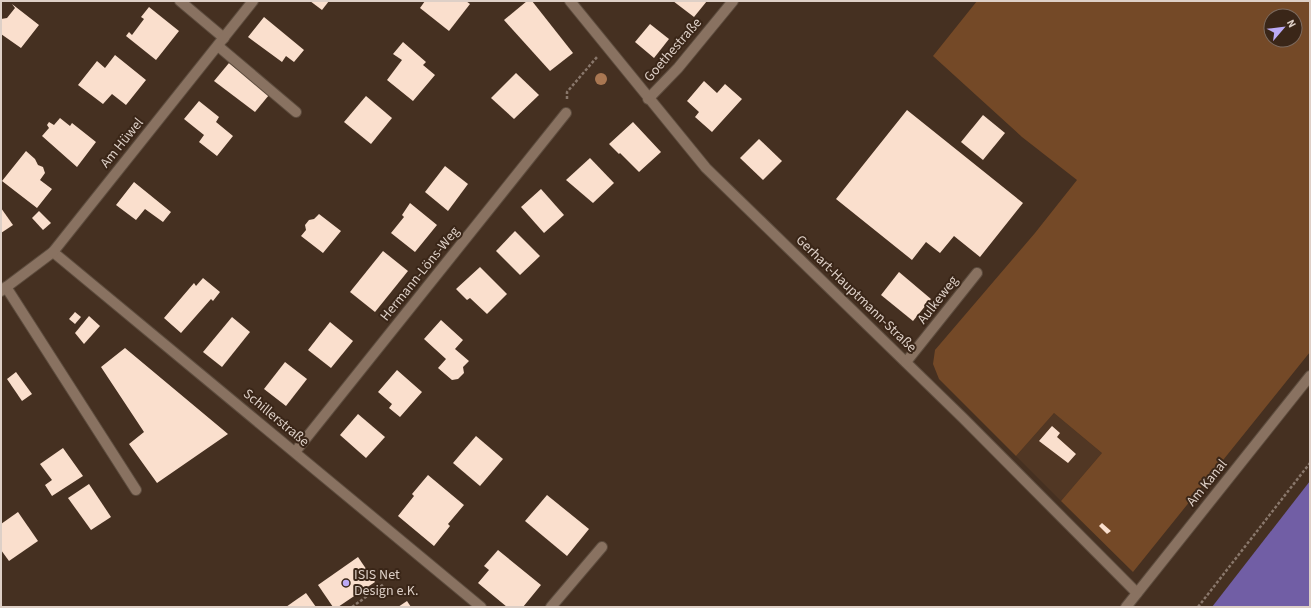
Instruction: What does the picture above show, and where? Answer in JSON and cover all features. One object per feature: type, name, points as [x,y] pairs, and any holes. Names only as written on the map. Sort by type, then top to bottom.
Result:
[{"type":"street","points":[[180,1],[221,42],[296,112]]},
{"type":"street","name":"Am Hüwel","points":[[3,289],[53,252],[253,1]]},
{"type":"street","name":"Gerhart-Hauptmann-Straße","points":[[570,1],[648,99],[706,168],[906,362],[1137,593]]},
{"type":"street","name":"Goethestraße","points":[[648,99],[678,68],[733,1]]},
{"type":"street","name":"Hermann-Löns-Weg","points":[[295,452],[566,114]]},
{"type":"street","name":"Schillerstraße","points":[[53,252],[481,607]]},
{"type":"street","name":"Aulkeweg","points":[[906,362],[977,273]]},
{"type":"street","points":[[3,289],[136,490]]},
{"type":"street","name":"Am Kanal","points":[[1126,607],[1310,376]]},
{"type":"street","points":[[552,607],[602,547]]},
{"type":"path","points":[[566,114],[568,92],[607,46]]},
{"type":"path","points":[[1198,607],[1310,463]]},
{"type":"path","points":[[352,607],[384,584]]},
{"type":"shaded area","points":[[977,1],[1310,1],[1310,352],[1133,572],[1061,501],[1102,453],[1054,413],[1016,456],[939,379],[933,364],[935,350],[1035,233],[1077,180],[1022,137],[933,56]]},
{"type":"shaded area","points":[[1054,413],[1102,453],[1061,501],[1016,456]]},
{"type":"shaded area","points":[[1310,481],[1310,607],[1212,607]]},
{"type":"building","points":[[310,1],[329,1],[322,10]]},
{"type":"building","points":[[425,1],[466,1],[470,4],[449,31],[420,8]]},
{"type":"building","points":[[527,1],[532,1],[573,53],[550,71],[504,20]]},
{"type":"building","points":[[673,1],[707,1],[694,17]]},
{"type":"building","points":[[12,4],[39,25],[21,48],[1,34],[1,19],[7,18],[15,8]]},
{"type":"building","points":[[149,7],[179,31],[156,60],[126,36],[129,32],[132,35],[144,19],[141,17]]},
{"type":"building","points":[[264,17],[304,50],[294,62],[286,56],[282,62],[248,37]]},
{"type":"building","points":[[650,24],[669,39],[654,58],[635,42]]},
{"type":"building","points":[[403,42],[426,62],[423,65],[435,75],[413,101],[387,80],[402,60],[393,54]]},
{"type":"building","points":[[115,55],[146,80],[126,105],[112,94],[103,104],[78,85],[97,61],[105,68]]},
{"type":"building","points":[[229,63],[269,95],[255,112],[214,81]]},
{"type":"building","points":[[516,73],[539,95],[514,119],[491,98]]},
{"type":"building","points":[[704,81],[717,93],[725,84],[742,99],[712,132],[695,117],[699,112],[687,101]]},
{"type":"building","points":[[366,96],[392,118],[371,144],[344,122]]},
{"type":"building","points":[[199,101],[219,117],[216,122],[233,136],[217,156],[199,142],[204,135],[184,119]]},
{"type":"building","points":[[907,110],[1023,203],[980,257],[954,236],[940,253],[926,242],[912,260],[836,199]]},
{"type":"building","points":[[983,115],[1005,133],[983,160],[961,142]]},
{"type":"building","points":[[60,118],[70,126],[72,123],[96,142],[77,167],[42,136],[49,128],[47,125],[49,122],[54,125]]},
{"type":"building","points":[[633,122],[661,152],[639,172],[609,144]]},
{"type":"building","points":[[759,139],[782,161],[763,180],[740,158]]},
{"type":"building","points":[[26,151],[35,159],[38,165],[43,167],[45,173],[40,180],[52,189],[37,208],[2,181]]},
{"type":"building","points":[[590,158],[614,183],[593,203],[566,180]]},
{"type":"building","points":[[445,166],[468,184],[448,211],[425,192]]},
{"type":"building","points":[[134,182],[171,212],[163,222],[145,209],[136,220],[116,205]]},
{"type":"building","points":[[541,189],[564,215],[544,233],[521,207]]},
{"type":"building","points":[[410,203],[437,225],[415,252],[391,233],[404,217],[402,215]]},
{"type":"building","points":[[1,208],[13,225],[1,233]]},
{"type":"building","points":[[39,211],[51,223],[43,230],[32,218]]},
{"type":"building","points":[[319,214],[341,231],[323,253],[301,236],[306,230],[305,225],[309,220],[314,219]]},
{"type":"building","points":[[515,231],[540,256],[520,275],[496,251]]},
{"type":"building","points":[[383,251],[408,271],[375,312],[350,292]]},
{"type":"building","points":[[480,267],[507,294],[487,314],[470,298],[467,300],[456,289]]},
{"type":"building","points":[[899,272],[931,299],[913,321],[881,295]]},
{"type":"building","points":[[203,278],[220,292],[213,301],[211,299],[181,333],[164,318],[194,283],[196,286]]},
{"type":"building","points":[[75,312],[81,317],[75,324],[69,319]]},
{"type":"building","points":[[89,316],[100,326],[84,344],[75,333]]},
{"type":"building","points":[[232,317],[250,332],[222,367],[203,352]]},
{"type":"building","points":[[441,320],[463,340],[455,349],[469,361],[463,367],[464,373],[458,379],[452,380],[438,368],[446,359],[424,339]]},
{"type":"building","points":[[330,322],[353,341],[331,368],[308,350]]},
{"type":"building","points":[[125,348],[228,434],[157,483],[129,444],[144,432],[101,367]]},
{"type":"building","points":[[285,362],[307,379],[286,406],[264,389]]},
{"type":"building","points":[[397,370],[422,392],[400,417],[389,408],[392,404],[378,392]]},
{"type":"building","points":[[16,372],[32,394],[22,401],[7,379]]},
{"type":"building","points":[[358,414],[385,437],[366,458],[340,435]]},
{"type":"building","points":[[1052,426],[1060,433],[1057,437],[1076,454],[1068,463],[1039,441]]},
{"type":"building","points":[[476,436],[503,459],[480,486],[453,463]]},
{"type":"building","points":[[63,448],[83,476],[52,496],[45,485],[52,480],[40,464]]},
{"type":"building","points":[[428,475],[464,505],[448,524],[450,526],[434,546],[398,516],[414,496],[412,494]]},
{"type":"building","points":[[89,484],[111,517],[91,530],[68,498]]},
{"type":"building","points":[[547,495],[589,529],[567,556],[525,521]]},
{"type":"building","points":[[18,512],[38,541],[9,561],[1,550],[1,524]]},
{"type":"building","points":[[1102,523],[1111,531],[1107,534],[1099,526]]},
{"type":"building","points":[[498,550],[541,585],[523,607],[507,607],[478,583],[489,570],[484,566]]},
{"type":"building","points":[[358,557],[375,582],[338,607],[333,607],[318,585]]},
{"type":"building","points":[[306,593],[316,607],[286,607],[293,602]]},
{"type":"building","points":[[407,601],[411,607],[398,607]]},
{"type":"place","name":"ISIS Net Design e.K.","points":[[346,583]]}]
